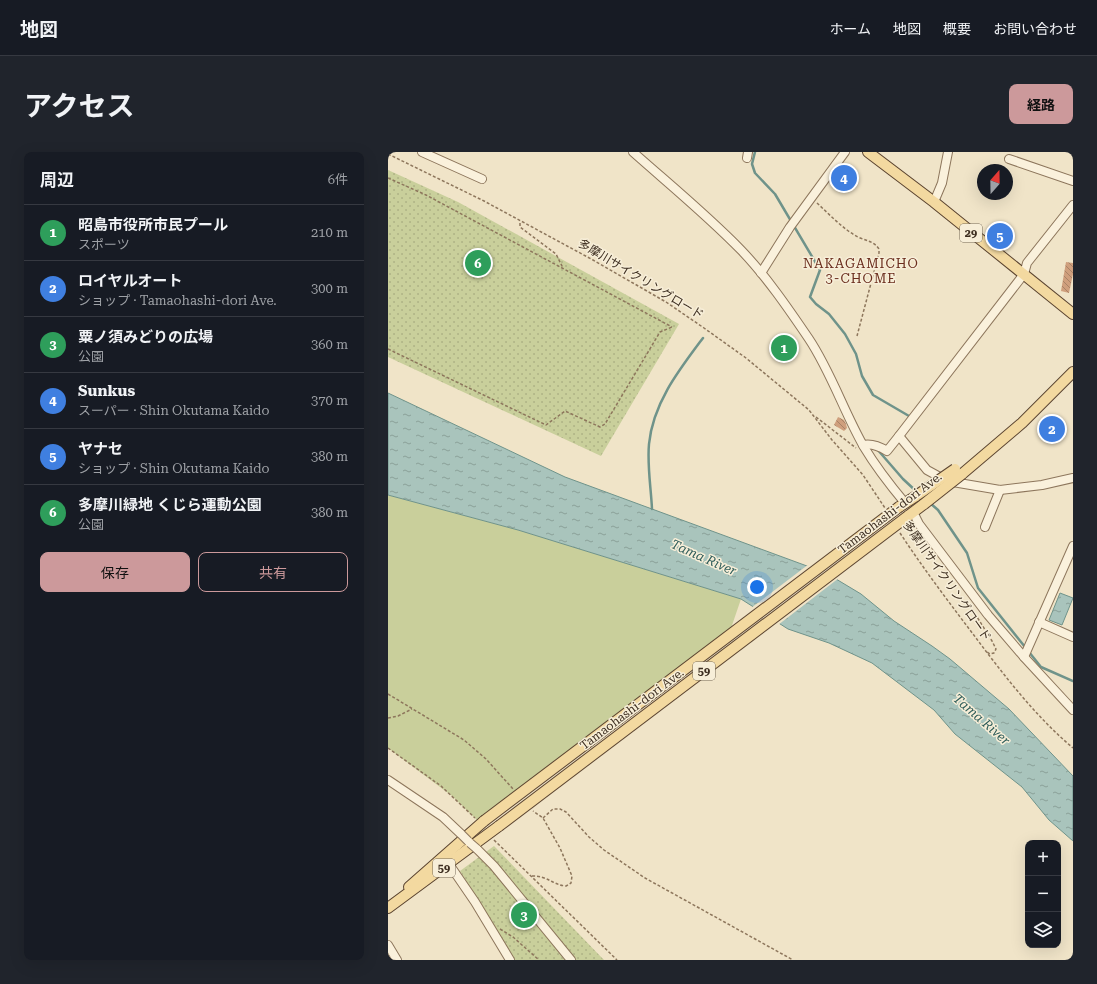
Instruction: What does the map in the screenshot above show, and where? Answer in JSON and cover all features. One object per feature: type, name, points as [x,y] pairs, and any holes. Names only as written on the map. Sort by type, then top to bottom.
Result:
[{"type":"main road","name":"29","points":[[868,152],[934,202],[1073,314]]},
{"type":"main road","name":"Tamaohashi-dori Ave.","points":[[388,907],[482,823],[902,505],[959,471],[1002,439],[1022,423],[1073,372]]},
{"type":"main road","name":"Tamaohashi-dori Ave.","points":[[388,907],[489,834],[924,504],[959,471]]},
{"type":"street","points":[[422,152],[482,179]]},
{"type":"street","points":[[632,152],[728,237],[761,273],[810,340],[864,447],[902,505]]},
{"type":"street","points":[[761,273],[790,227],[845,152]]},
{"type":"street","points":[[934,202],[942,183],[948,152]]},
{"type":"street","points":[[1009,159],[1073,181]]},
{"type":"street","points":[[864,447],[878,446],[887,450],[1024,274],[1027,263],[1073,205]]},
{"type":"street","points":[[898,436],[927,470],[947,481],[1000,490],[1042,485],[1073,478]]},
{"type":"street","points":[[985,526],[1000,490]]},
{"type":"street","points":[[910,514],[988,615],[1026,652],[1073,710]]},
{"type":"street","points":[[1026,652],[1073,546]]},
{"type":"street","points":[[1039,622],[1073,636]]},
{"type":"street","points":[[388,780],[443,817],[494,866],[571,960]]},
{"type":"street","points":[[449,864],[510,960]]},
{"type":"street","points":[[388,946],[397,960]]},
{"type":"path","name":"多摩川サイクリングロード","points":[[388,154],[520,220],[654,294],[746,358],[801,402],[815,416],[832,440],[863,475],[886,510]]},
{"type":"path","points":[[388,178],[426,195],[672,327],[660,332],[605,424],[600,427],[565,411],[546,426],[388,349]]},
{"type":"path","points":[[812,198],[831,216],[855,235],[872,242],[879,249],[857,336]]},
{"type":"path","points":[[520,223],[520,228],[556,254],[563,268]]},
{"type":"path","points":[[815,416],[864,447]]},
{"type":"path","name":"多摩川サイクリングロード","points":[[898,529],[932,580],[985,651],[1032,707],[1073,748]]},
{"type":"path","points":[[964,596],[996,649],[994,653],[990,654],[985,651]]},
{"type":"path","points":[[388,694],[470,744],[494,767],[517,794]]},
{"type":"path","points":[[388,718],[398,716],[413,708]]},
{"type":"path","points":[[388,748],[452,796],[482,823]]},
{"type":"path","points":[[543,818],[553,809],[560,809],[566,812],[596,844],[622,864],[793,960]]},
{"type":"path","points":[[532,876],[542,877],[561,886],[566,886],[571,883],[572,876],[560,848],[543,818],[533,811]]},
{"type":"path","points":[[489,834],[496,844],[532,876],[617,960]]},
{"type":"path","points":[[489,927],[496,926],[506,932],[539,960]]},
{"type":"green space","points":[[388,170],[458,202],[679,324],[601,456],[388,357]]},
{"type":"green space","points":[[388,495],[518,530],[741,599],[728,637],[481,824],[452,796],[388,748]]},
{"type":"green space","points":[[494,846],[604,960],[513,960],[460,871]]},
{"type":"water","name":"Tama River","points":[[388,393],[565,477],[826,573],[861,594],[894,621],[950,659],[1009,709],[1073,776],[1073,841],[1049,820],[1022,787],[955,734],[934,710],[872,663],[829,643],[788,629],[741,599],[518,530],[388,495]]},
{"type":"water","points":[[1060,593],[1073,598],[1062,625],[1049,620]]},
{"type":"pier","points":[[809,564],[827,571],[839,578],[778,625],[751,608]]},
{"type":"building","points":[[1066,262],[1073,263],[1073,274],[1069,293],[1061,291]]},
{"type":"building","points":[[838,417],[844,420],[846,424],[847,428],[844,431],[834,425]]},
{"type":"waterway","points":[[755,152],[752,164],[755,173],[775,194],[820,270],[810,297],[816,304],[829,314],[845,334],[856,354],[862,376],[873,395],[909,416]]},
{"type":"waterway","points":[[652,509],[649,468],[649,444],[651,429],[668,388],[703,338]]},
{"type":"waterway","points":[[877,449],[903,479],[917,492]]},
{"type":"waterway","points":[[930,503],[938,510],[967,553],[978,588],[1041,667],[1073,681]]},
{"type":"place","name":"Sunkus","points":[[844,178]]},
{"type":"place","name":"ヤナセ","points":[[1000,236]]},
{"type":"place","name":"多摩川緑地 くじら運動公園","points":[[478,263]]},
{"type":"place","name":"昭島市役所市民プール","points":[[784,348]]},
{"type":"place","name":"ロイヤルオート","points":[[1052,429]]},
{"type":"place","name":"粟ノ須みどりの広場","points":[[524,915]]},
{"type":"district","name":"NAKAGAMICHO 3-CHOME","points":[[861,270]]}]
